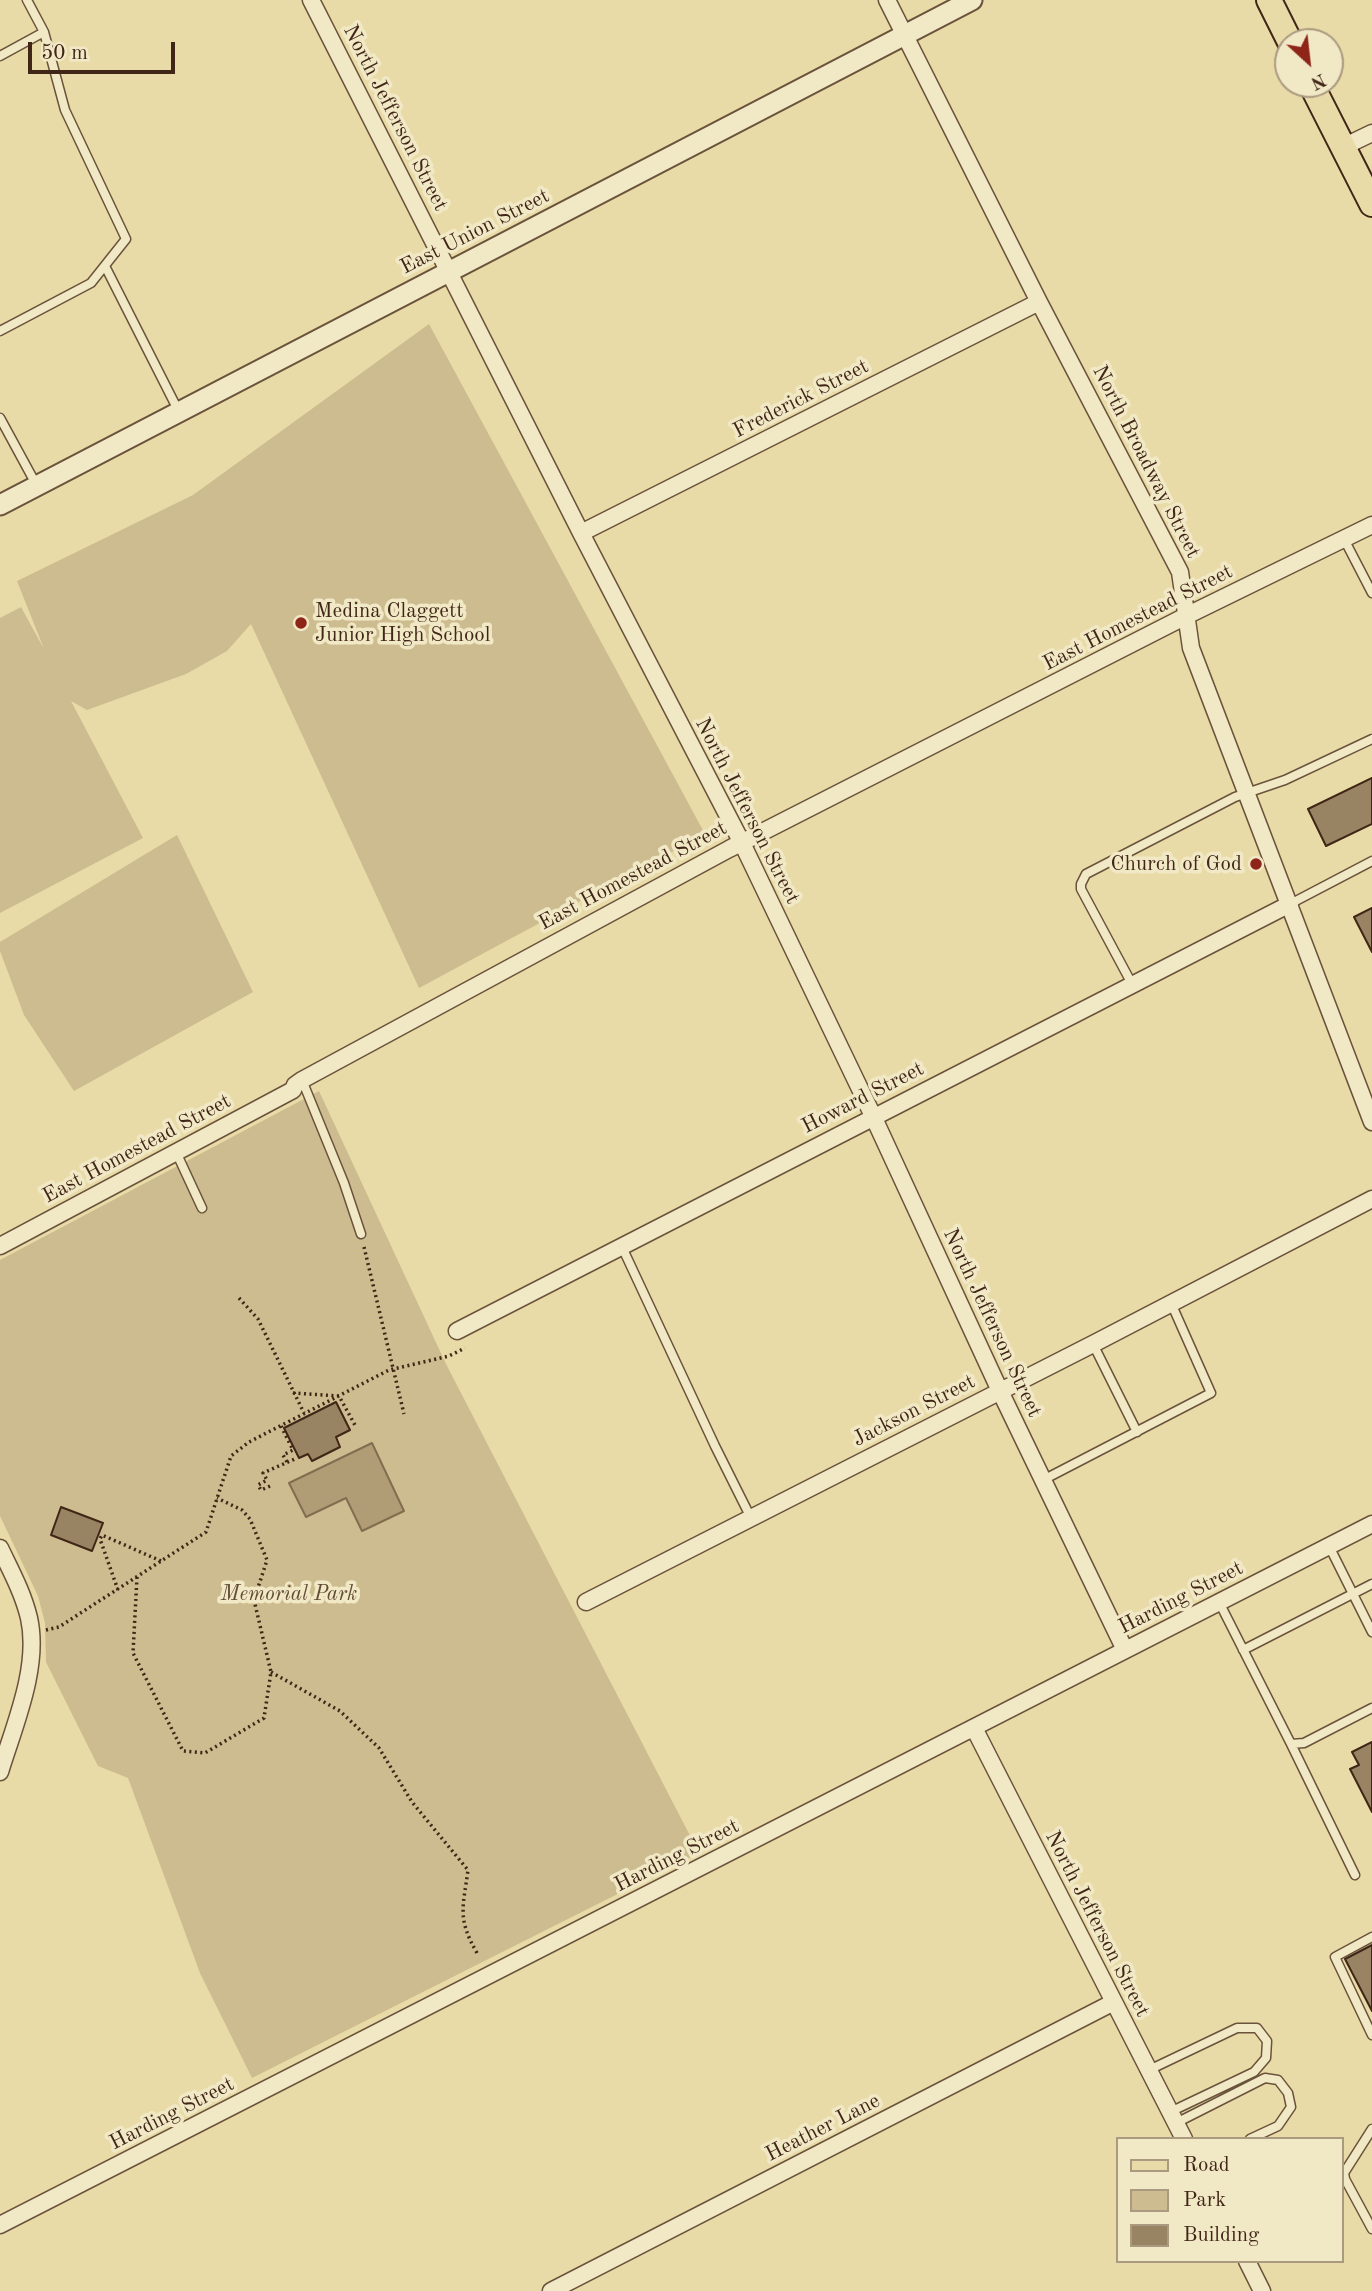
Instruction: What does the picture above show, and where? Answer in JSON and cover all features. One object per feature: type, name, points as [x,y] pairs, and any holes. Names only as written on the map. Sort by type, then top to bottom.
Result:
[{"type":"main road","points":[[1269,0],[1283,28]]},
{"type":"main road","points":[[1318,98],[1372,204]]},
{"type":"street","name":"North Jefferson Street","points":[[311,0],[741,843],[1125,1650]]},
{"type":"street","name":"North Broadway Street","points":[[887,0],[1039,302],[1181,572],[1191,648],[1372,1122]]},
{"type":"street","name":"East Union Street","points":[[0,505],[972,0]]},
{"type":"street","points":[[1343,147],[1372,133]]},
{"type":"street","name":"Frederick Street","points":[[581,533],[1039,302]]},
{"type":"street","name":"East Homestead Street","points":[[0,1246],[293,1090],[302,1080],[741,843],[1372,524]]},
{"type":"street","name":"Howard Street","points":[[457,1331],[1290,904]]},
{"type":"street","name":"Jackson Street","points":[[586,1602],[1372,1199]]},
{"type":"street","name":"Harding Street","points":[[0,2225],[1372,1524]]},
{"type":"street","points":[[0,1548],[23,1596],[32,1647],[29,1675],[0,1772]]},
{"type":"street","name":"North Jefferson Street","points":[[974,1728],[1183,2137]]},
{"type":"street","name":"Heather Lane","points":[[551,2291],[1114,2002]]},
{"type":"street","points":[[1248,2263],[1262,2291]]},
{"type":"lane","points":[[0,331],[91,283],[126,239],[65,110],[44,32],[27,0]]},
{"type":"lane","points":[[0,55],[44,32]]},
{"type":"lane","points":[[105,266],[179,412]]},
{"type":"lane","points":[[0,418],[37,486]]},
{"type":"lane","points":[[1344,539],[1372,593]]},
{"type":"lane","points":[[1132,984],[1084,894],[1082,878],[1090,871],[1208,810],[1285,780],[1372,740]]},
{"type":"lane","points":[[1290,904],[1372,861]]},
{"type":"lane","points":[[302,1080],[344,1183],[361,1234]]},
{"type":"lane","points":[[176,1152],[202,1208]]},
{"type":"lane","points":[[622,1247],[751,1518]]},
{"type":"lane","points":[[1043,1480],[1212,1393],[1171,1303]]},
{"type":"lane","points":[[1093,1344],[1137,1432]]},
{"type":"lane","points":[[1329,1546],[1372,1632]]},
{"type":"lane","points":[[1243,1650],[1372,1584]]},
{"type":"lane","points":[[1219,1602],[1355,1875]]},
{"type":"lane","points":[[1291,1744],[1304,1743],[1372,1708]]},
{"type":"lane","points":[[1372,1937],[1335,1957],[1372,2035]]},
{"type":"lane","points":[[1149,2070],[1237,2028],[1257,2028],[1267,2041],[1266,2058],[1254,2071],[1173,2117]]},
{"type":"lane","points":[[1173,2117],[1265,2078],[1278,2080],[1288,2093],[1291,2107],[1278,2126],[1254,2137]]},
{"type":"lane","points":[[1372,2129],[1344,2174],[1372,2229]]},
{"type":"path","points":[[361,1234],[404,1414]]},
{"type":"path","points":[[239,1298],[258,1318],[304,1413]]},
{"type":"path","points":[[31,1633],[59,1628],[206,1532],[231,1456],[249,1442],[393,1369],[449,1356],[476,1342]]},
{"type":"path","points":[[293,1392],[339,1396]]},
{"type":"path","points":[[339,1396],[356,1427]]},
{"type":"path","points":[[281,1426],[293,1450],[283,1455],[287,1462]]},
{"type":"path","points":[[270,1486],[261,1490],[258,1485],[267,1480],[263,1473],[297,1458]]},
{"type":"path","points":[[137,1577],[133,1653],[183,1751],[205,1753],[264,1718],[271,1672],[254,1600],[267,1560],[250,1519],[242,1510],[217,1498]]},
{"type":"path","points":[[118,1590],[100,1539],[102,1535],[161,1561]]},
{"type":"path","points":[[271,1672],[340,1711],[379,1748],[412,1802],[468,1870],[462,1919],[467,1936],[477,1953]]},
{"type":"green space","points":[[429,324],[705,834],[419,988],[251,624],[227,651],[186,674],[87,710],[71,701],[143,838],[0,913],[0,618],[21,607],[44,649],[17,581],[193,495]]},
{"type":"green space","points":[[177,835],[253,992],[74,1091],[24,1015],[0,951],[0,942]]},
{"type":"green space","name":"Memorial Park","points":[[319,1091],[446,1364],[699,1853],[252,2078],[200,1973],[128,1778],[98,1766],[46,1662],[45,1623],[38,1596],[0,1516],[0,1260]]},
{"type":"shaded area","points":[[372,1443],[404,1511],[362,1531],[346,1498],[306,1517],[289,1483]]},
{"type":"building","points":[[1372,778],[1372,824],[1326,846],[1308,809]]},
{"type":"building","points":[[1372,908],[1372,952],[1354,917]]},
{"type":"building","points":[[336,1402],[350,1430],[336,1437],[340,1447],[312,1461],[308,1454],[299,1458],[284,1428]]},
{"type":"building","points":[[61,1507],[103,1523],[92,1551],[51,1535]]},
{"type":"building","points":[[1372,1742],[1372,1812],[1350,1769],[1359,1765],[1352,1752]]},
{"type":"building","points":[[1372,1945],[1372,2011],[1345,1959]]},
{"type":"place","name":"Medina Claggett Junior High School","points":[[301,623]]},
{"type":"place","name":"Church of God","points":[[1256,864]]}]
